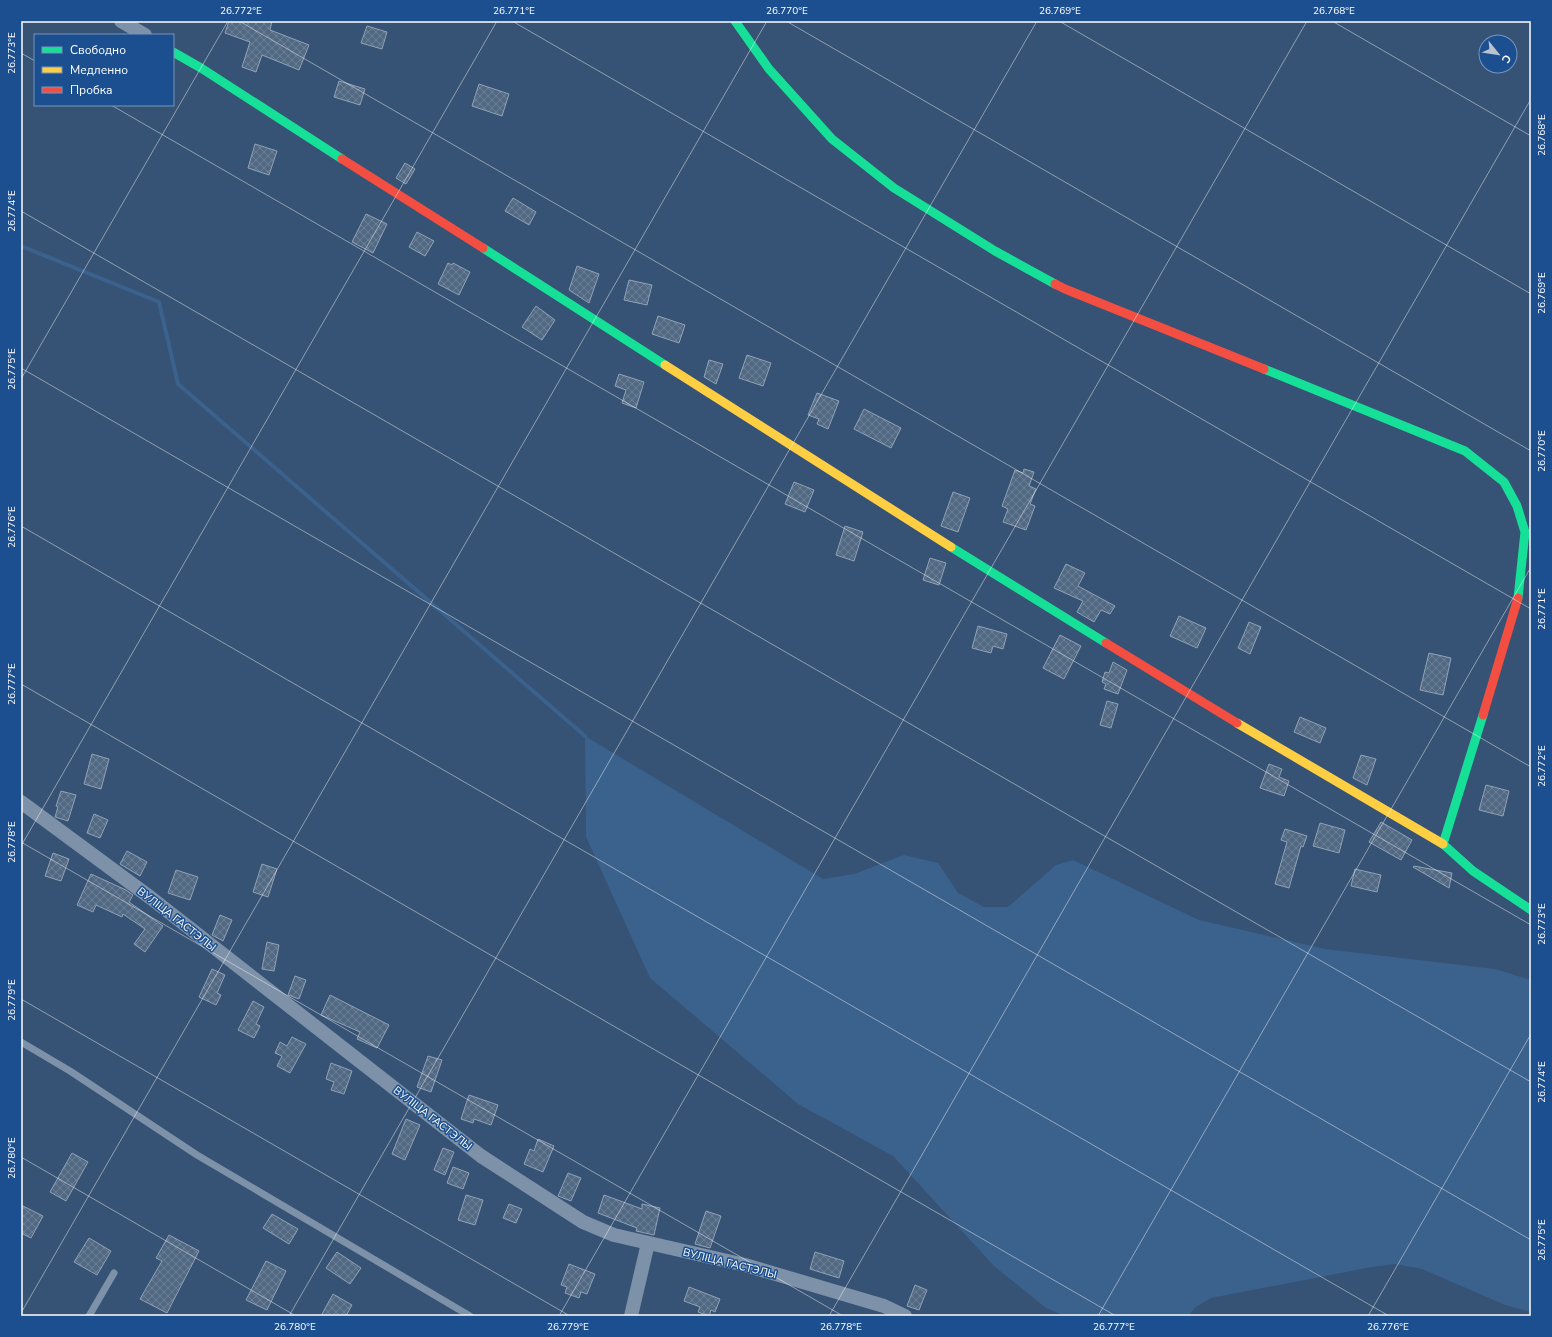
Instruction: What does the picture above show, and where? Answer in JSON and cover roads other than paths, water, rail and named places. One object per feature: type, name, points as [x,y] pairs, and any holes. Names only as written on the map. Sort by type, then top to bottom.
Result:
[{"type":"street","points":[[121,21],[143,34]]},
{"type":"street","points":[[736,21],[768,69],[832,139],[894,188],[995,251],[1065,289],[1368,410],[1465,452],[1504,482],[1528,531],[1518,599],[1443,844]]},
{"type":"street","points":[[174,53],[201,68],[907,520],[1185,692],[1443,844],[1473,871],[1531,910]]},
{"type":"street","name":"ВУЛІЦА ГАСТЭЛЫ","points":[[21,802],[151,898],[481,1156],[583,1222],[614,1235],[745,1265],[884,1306],[905,1316]]},
{"type":"street","points":[[631,1316],[648,1243]]},
{"type":"lane","points":[[21,1042],[70,1071],[197,1155],[470,1316]]},
{"type":"lane","points":[[88,1316],[114,1273]]},
{"type":"water","points":[[585,736],[823,879],[854,874],[904,855],[938,863],[958,893],[984,907],[1008,907],[1056,865],[1073,860],[1199,920],[1325,949],[1495,969],[1531,980],[1531,1312],[1505,1305],[1422,1269],[1395,1264],[1372,1267],[1211,1298],[1196,1307],[1188,1316],[1065,1316],[1046,1308],[994,1266],[893,1156],[798,1104],[650,978],[586,837]]},
{"type":"waterway","points":[[21,246],[159,302],[178,384],[585,736]]}]
